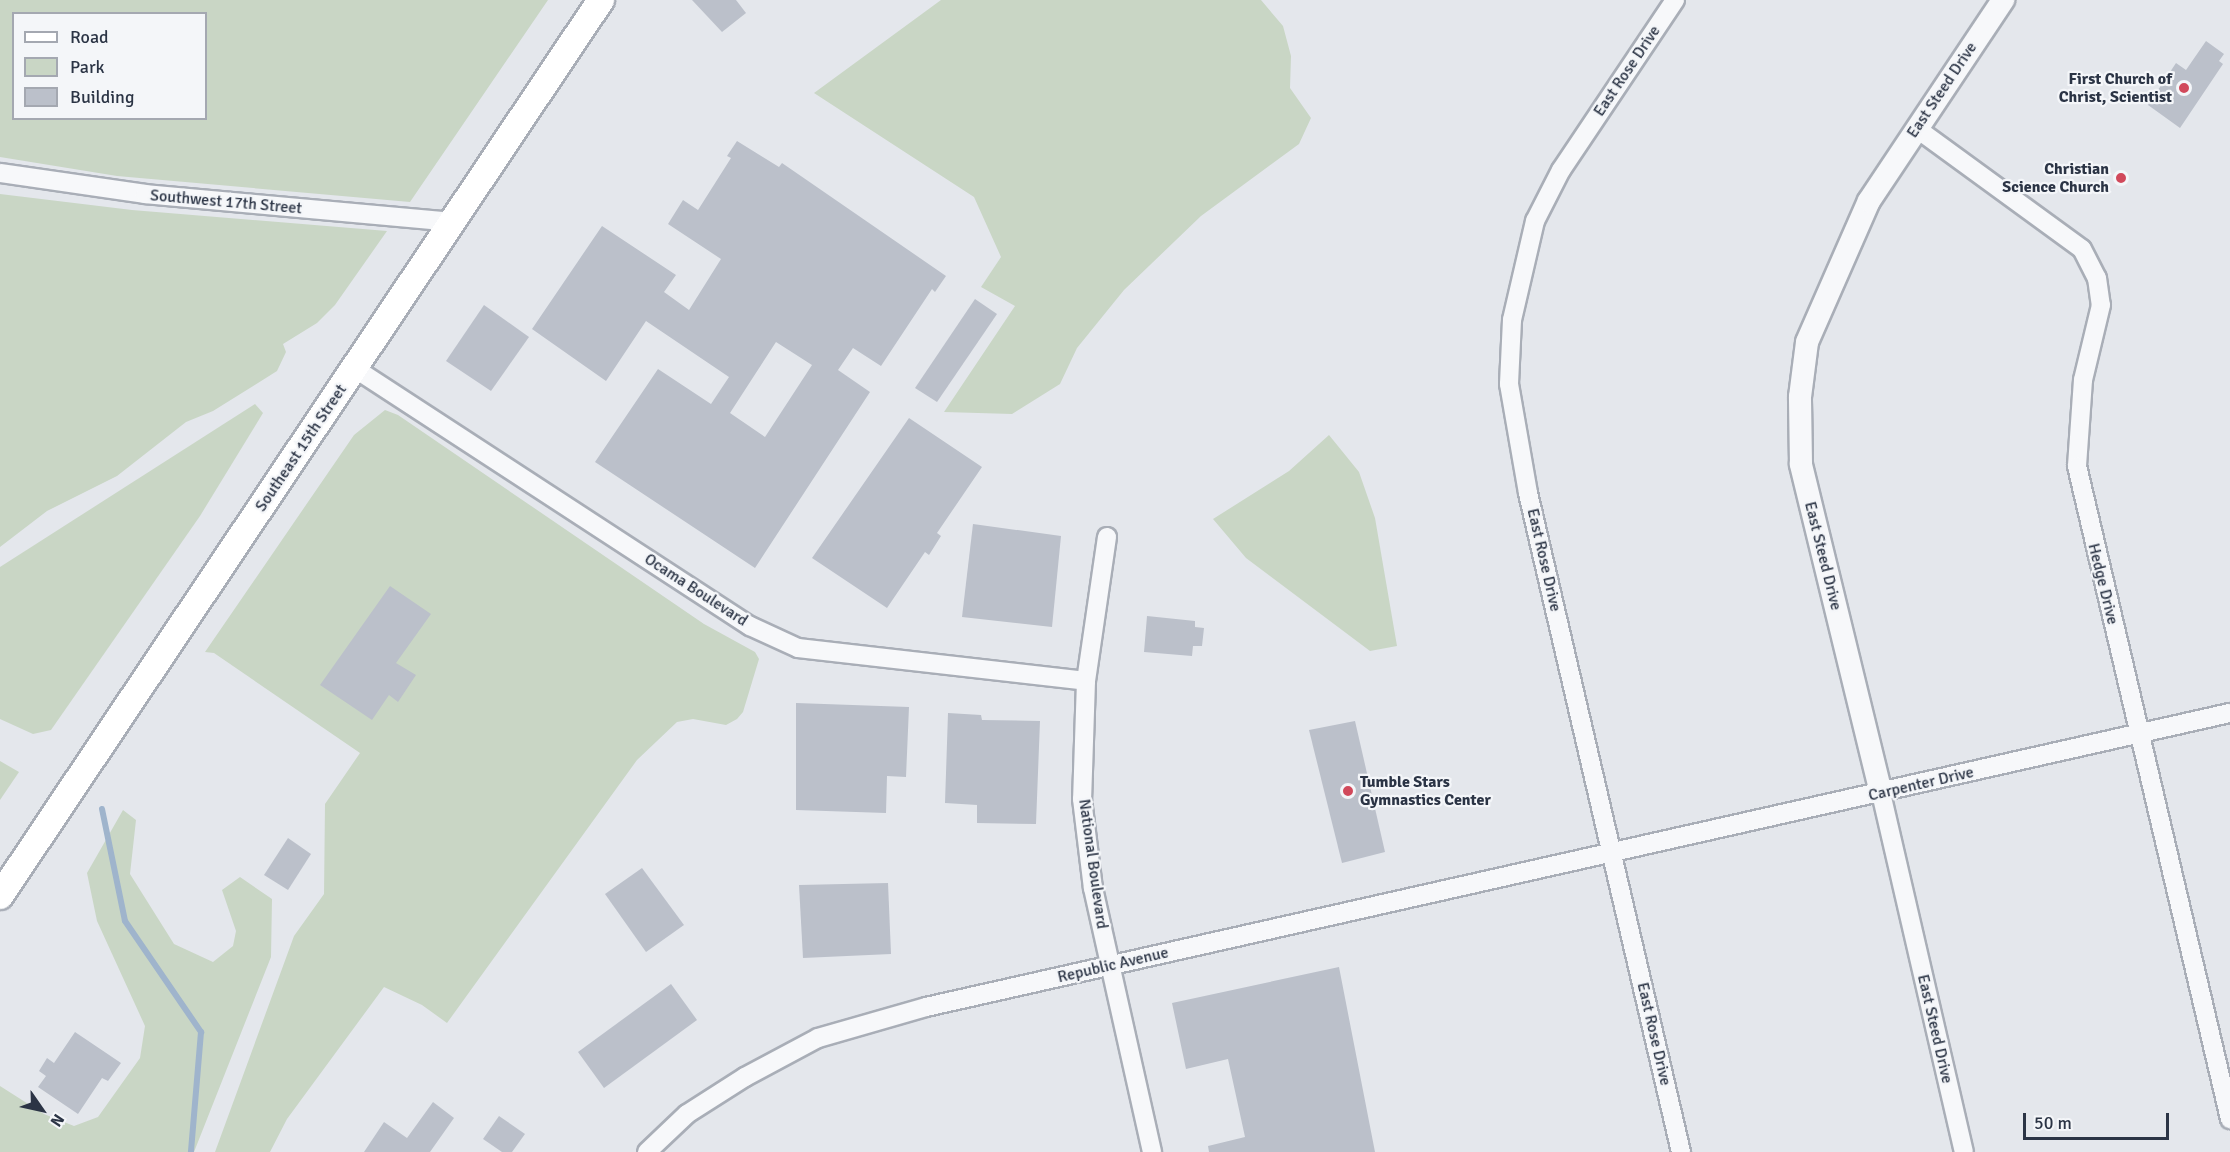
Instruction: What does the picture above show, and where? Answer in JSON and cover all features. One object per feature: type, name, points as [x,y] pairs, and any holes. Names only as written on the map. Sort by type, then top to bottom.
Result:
[{"type":"main road","name":"Southeast 15th Street","points":[[0,896],[601,0]]},
{"type":"street","name":"East Rose Drive","points":[[1675,0],[1561,170],[1535,221],[1512,320],[1509,384],[1514,425],[1682,1152]]},
{"type":"street","name":"East Steed Drive","points":[[1964,1152],[1881,793],[1801,464],[1800,397],[1807,342],[1834,273],[1869,201],[2003,0]]},
{"type":"street","name":"Hedge Drive","points":[[1916,128],[2082,249],[2097,278],[2101,305],[2083,381],[2077,466],[2230,1119]]},
{"type":"street","name":"Southwest 17th Street","points":[[0,173],[145,194],[453,222]]},
{"type":"street","name":"Ocama Boulevard","points":[[354,368],[750,626],[798,648],[1086,681]]},
{"type":"street","name":"National Boulevard","points":[[1107,537],[1086,681],[1083,799],[1093,888],[1152,1152]]},
{"type":"street","name":"Carpenter Drive","points":[[1612,853],[2230,714]]},
{"type":"street","name":"Republic Avenue","points":[[647,1152],[687,1114],[745,1077],[818,1038],[926,1007],[1612,853]]},
{"type":"green space","points":[[0,0],[548,0],[410,202],[117,176],[0,157]]},
{"type":"green space","points":[[941,0],[1261,0],[1283,26],[1291,56],[1290,88],[1311,118],[1299,144],[1201,216],[1124,290],[1077,348],[1060,384],[1012,414],[944,412],[1015,306],[981,287],[1001,257],[974,197],[814,93]]},
{"type":"green space","points":[[0,194],[132,210],[387,231],[335,305],[317,323],[283,344],[286,352],[277,371],[213,411],[186,422],[117,476],[47,511],[0,547]]},
{"type":"green space","points":[[255,404],[263,413],[200,516],[51,730],[33,734],[0,719],[0,567]]},
{"type":"green space","points":[[385,410],[398,415],[704,624],[755,652],[759,659],[743,712],[737,719],[726,725],[693,719],[677,722],[637,760],[447,1023],[422,1005],[384,987],[287,1119],[270,1152],[215,1152],[294,936],[324,894],[325,804],[360,753],[214,653],[205,652],[354,435]]},
{"type":"green space","points":[[1329,435],[1359,472],[1375,518],[1397,646],[1370,651],[1246,558],[1213,519],[1289,471]]},
{"type":"green space","points":[[0,761],[19,772],[0,800]]},
{"type":"green space","points":[[123,810],[136,820],[130,874],[174,944],[213,962],[233,946],[236,931],[222,890],[240,877],[272,899],[271,957],[194,1152],[0,1152],[0,1086],[44,1114],[74,1126],[98,1117],[140,1058],[145,1026],[97,921],[87,873]]},
{"type":"building","points":[[692,0],[736,0],[746,13],[722,32]]},
{"type":"building","name":"First Church of Christ, Scientist","points":[[2206,41],[2224,54],[2219,61],[2223,64],[2180,128],[2148,105],[2176,63],[2186,70]]},
{"type":"building","points":[[737,141],[779,167],[782,163],[946,276],[935,292],[932,289],[881,366],[853,348],[838,370],[870,392],[755,568],[595,462],[658,369],[711,404],[729,377],[646,321],[606,381],[532,329],[602,226],[676,275],[664,292],[689,310],[721,259],[668,224],[683,200],[698,210],[731,158],[727,156]],"holes":[[[776,342],[812,365],[765,437],[730,413]]]},
{"type":"building","points":[[975,299],[997,314],[937,402],[915,388]]},
{"type":"building","points":[[484,305],[529,337],[491,391],[446,361]]},
{"type":"building","points":[[909,418],[982,467],[937,533],[941,536],[929,555],[925,552],[887,608],[812,558]]},
{"type":"building","points":[[973,524],[1061,536],[1052,627],[962,617]]},
{"type":"building","points":[[390,586],[431,614],[396,663],[416,675],[398,702],[389,695],[372,720],[320,685]]},
{"type":"building","points":[[1147,616],[1195,621],[1195,627],[1204,628],[1202,646],[1193,646],[1192,656],[1144,652]]},
{"type":"building","points":[[796,703],[909,707],[906,777],[887,776],[886,813],[796,810]]},
{"type":"building","points":[[948,713],[981,715],[982,720],[1040,721],[1036,824],[977,823],[977,805],[945,803]]},
{"type":"building","name":"Tumble Stars Gymnastics Center","points":[[1355,721],[1385,852],[1342,863],[1309,730]]},
{"type":"building","points":[[288,838],[311,854],[288,890],[264,875]]},
{"type":"building","points":[[642,868],[684,925],[646,952],[605,894]]},
{"type":"building","points":[[888,883],[891,954],[803,958],[799,885]]},
{"type":"building","points":[[1339,967],[1375,1152],[1209,1152],[1208,1146],[1245,1137],[1228,1059],[1186,1069],[1172,1003]]},
{"type":"building","points":[[671,984],[697,1020],[604,1088],[578,1052]]},
{"type":"building","points":[[75,1032],[121,1063],[108,1081],[102,1078],[78,1114],[38,1087],[46,1076],[39,1071],[47,1058],[54,1063]]},
{"type":"building","points":[[433,1102],[454,1118],[430,1152],[364,1152],[384,1122],[407,1138]]},
{"type":"building","points":[[499,1116],[525,1134],[512,1152],[502,1152],[483,1139]]},
{"type":"waterway","points":[[102,809],[125,921],[201,1032],[191,1152]]},
{"type":"place","name":"First Church of Christ, Scientist","points":[[2184,88]]},
{"type":"place","name":"Christian Science Church","points":[[2121,178]]},
{"type":"place","name":"Tumble Stars Gymnastics Center","points":[[1348,791]]}]
